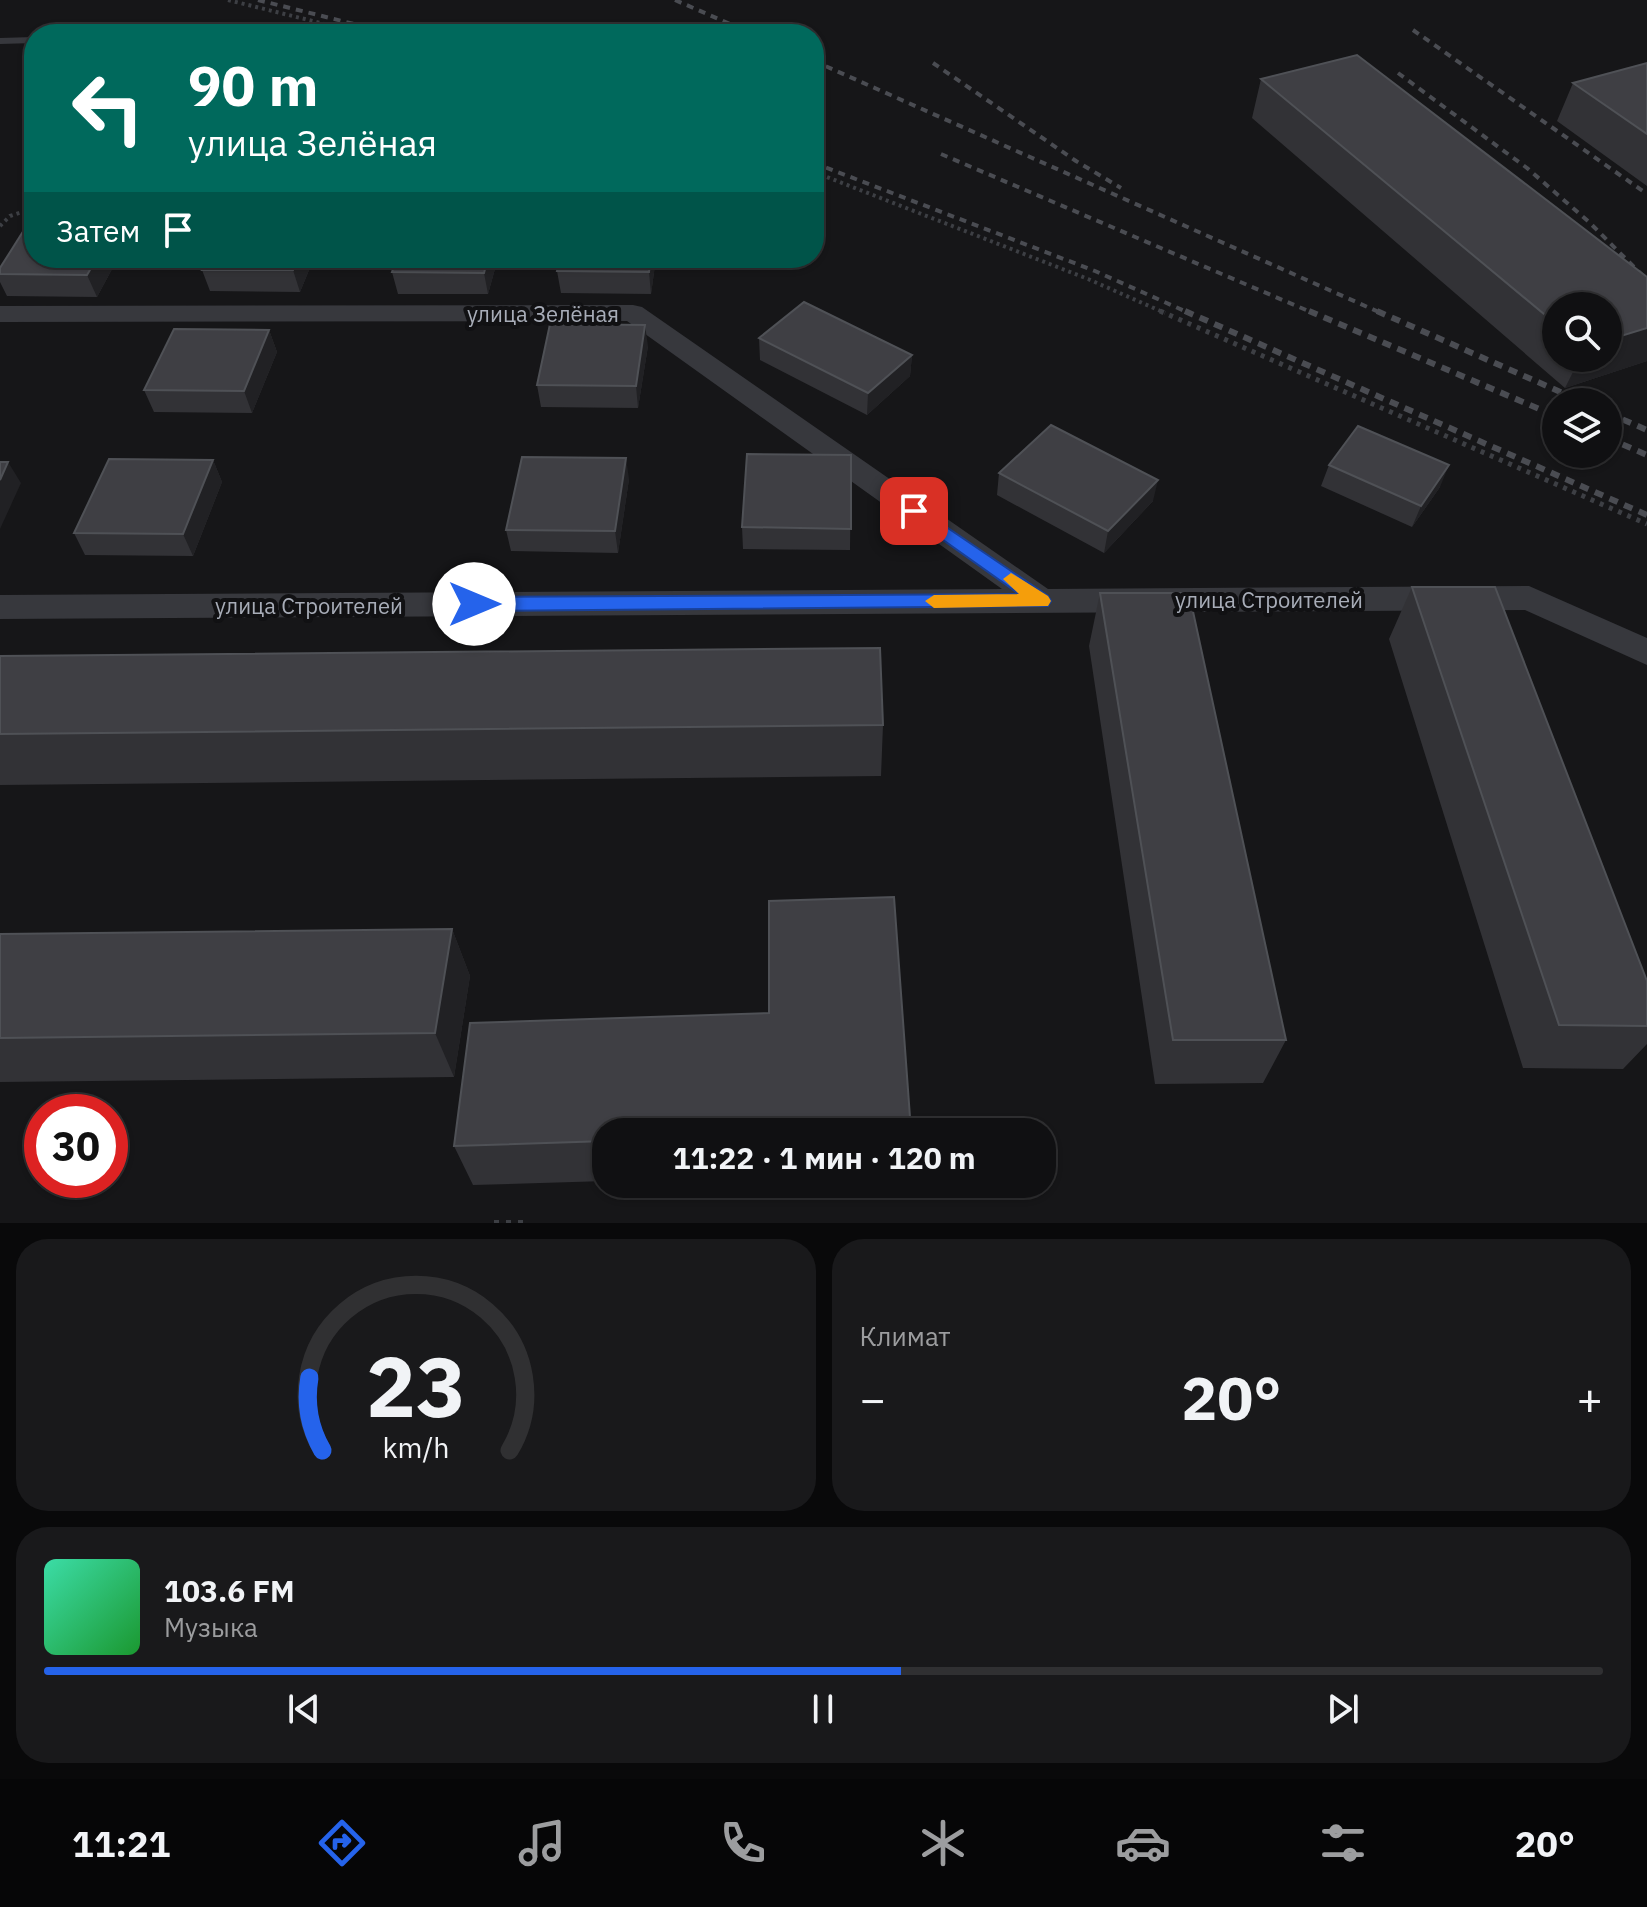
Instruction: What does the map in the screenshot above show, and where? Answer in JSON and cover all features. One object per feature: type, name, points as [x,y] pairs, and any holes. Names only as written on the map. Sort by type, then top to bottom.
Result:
[{"type":"street","name":"улица Зелёная","points":[[0,314],[633,313],[1042,601]]},
{"type":"street","name":"улица Строителей","points":[[0,607],[1529,598],[1647,652]]},
{"type":"lane","points":[[0,41],[24,40]]},
{"type":"path","points":[[228,0],[325,24]]},
{"type":"path","points":[[824,176],[1088,279],[1647,524]]},
{"type":"path","points":[[0,226],[10,216],[24,211]]},
{"type":"path","points":[[494,1223],[525,1223]]},
{"type":"building","points":[[1357,55],[1647,277],[1647,328],[1622,336],[1622,292],[1542,292],[1542,312],[1261,79]]},
{"type":"building","points":[[1647,63],[1647,134],[1573,83]]},
{"type":"building","points":[[24,230],[24,268],[91,268],[87,275],[0,274],[0,268]]},
{"type":"building","points":[[203,268],[294,268],[293,270]]},
{"type":"building","points":[[393,268],[485,268],[484,273],[392,272]]},
{"type":"building","points":[[558,268],[650,268],[649,272],[557,271]]},
{"type":"building","points":[[804,302],[912,355],[868,393],[759,338]]},
{"type":"building","points":[[550,324],[645,325],[636,386],[537,385]]},
{"type":"building","points":[[174,329],[269,330],[244,391],[144,390]]},
{"type":"building","points":[[1051,425],[1158,480],[1108,531],[999,473]]},
{"type":"building","points":[[1358,426],[1449,465],[1421,506],[1329,465]]},
{"type":"building","points":[[747,454],[851,455],[851,529],[742,527]]},
{"type":"building","points":[[522,457],[626,458],[615,531],[506,530]]},
{"type":"building","points":[[109,459],[213,460],[183,534],[74,533]]},
{"type":"building","points":[[0,462],[8,462],[0,480]]},
{"type":"building","points":[[1412,587],[1495,587],[1647,981],[1647,1026],[1559,1025]]},
{"type":"building","points":[[1100,593],[1189,593],[1286,1040],[1173,1040]]},
{"type":"building","points":[[880,648],[883,725],[0,734],[0,656]]},
{"type":"building","points":[[894,897],[910,1118],[592,1118],[592,1141],[454,1146],[470,1023],[769,1013],[769,901]]},
{"type":"building","points":[[452,929],[435,1033],[0,1038],[0,934]]},
{"type":"railway","points":[[258,0],[354,24]]},
{"type":"railway","points":[[675,0],[730,24]]},
{"type":"railway","points":[[1413,30],[1647,194]]},
{"type":"railway","points":[[933,63],[1076,161],[1121,188]]},
{"type":"railway","points":[[824,65],[1381,313]]},
{"type":"railway","points":[[1398,73],[1527,168],[1589,222],[1647,280]]},
{"type":"railway","points":[[941,154],[1313,313]]},
{"type":"railway","points":[[824,167],[1095,271],[1189,313]]},
{"type":"railway","points":[[1185,311],[1647,515]]},
{"type":"railway","points":[[1309,311],[1542,410]]},
{"type":"railway","points":[[1377,311],[1551,388]]},
{"type":"railway","points":[[1622,419],[1647,430]]},
{"type":"railway","points":[[1622,444],[1647,455]]},
{"type":"slow traffic","points":[[934,601],[1042,601],[1011,579]]},
{"type":"route","points":[[474,604],[1042,601],[914,511]]}]
